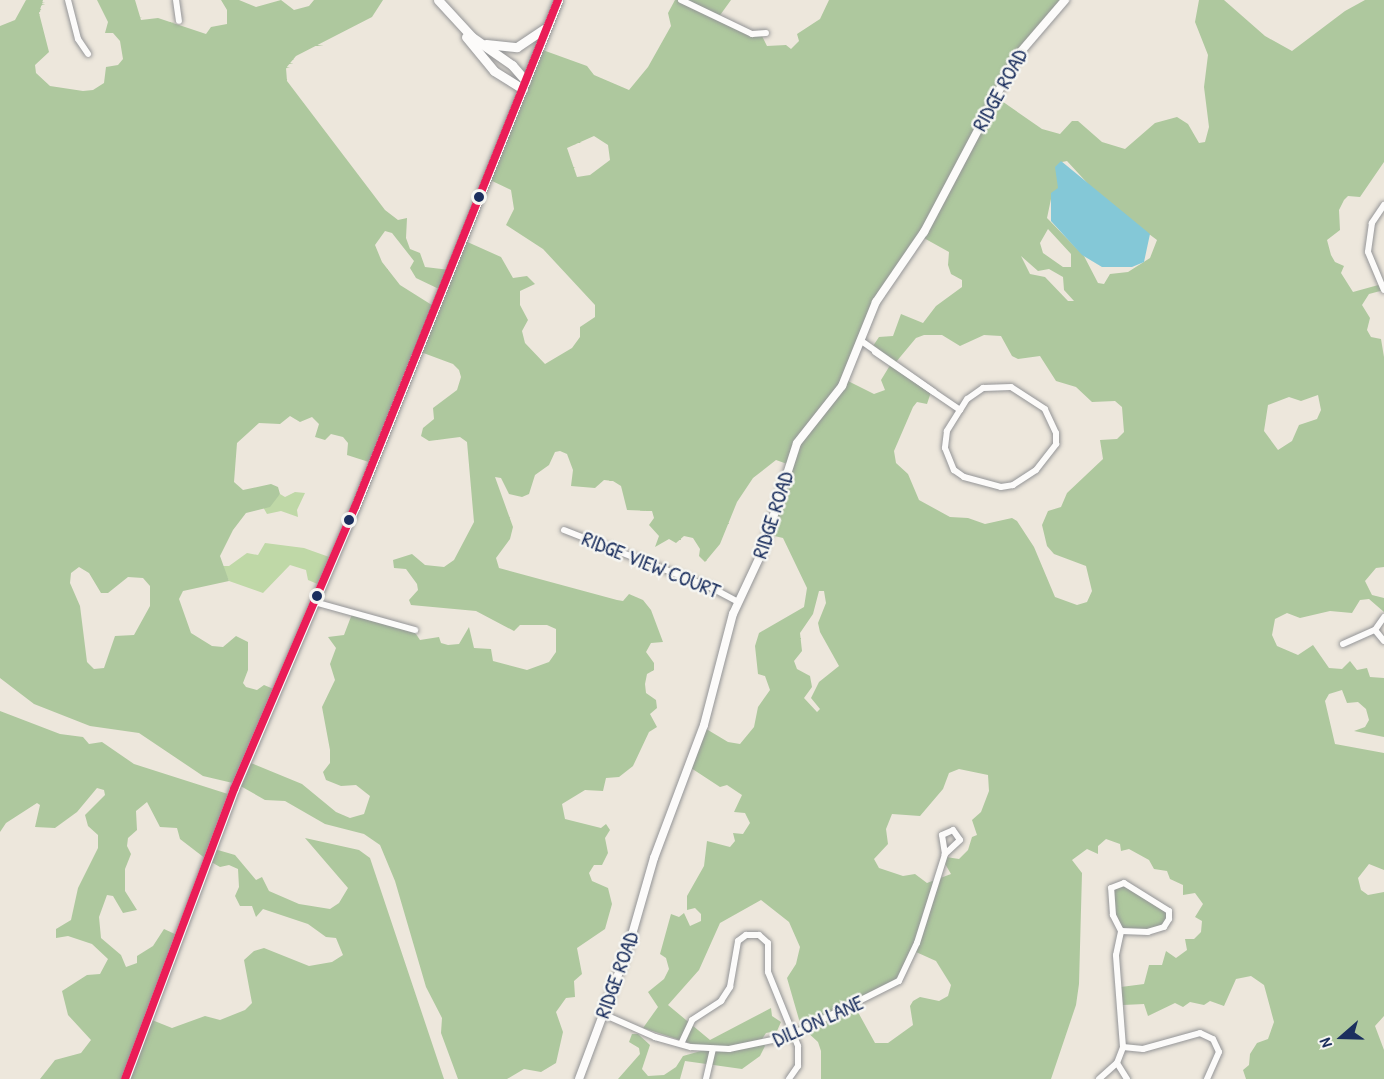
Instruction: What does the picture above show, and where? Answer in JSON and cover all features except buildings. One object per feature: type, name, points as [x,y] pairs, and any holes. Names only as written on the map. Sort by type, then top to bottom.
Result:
[{"type":"main road","points":[[438,0],[476,40],[512,65],[524,85]]},
{"type":"main road","points":[[124,1079],[205,861],[314,602],[558,0]]},
{"type":"main road","points":[[453,17],[494,72],[524,85]]},
{"type":"main road","points":[[476,40],[498,47],[517,47],[538,36],[551,17]]},
{"type":"street","points":[[68,0],[78,39],[88,54]]},
{"type":"street","points":[[176,0],[179,21]]},
{"type":"street","points":[[681,0],[752,34],[766,33]]},
{"type":"street","name":"RIDGE ROAD","points":[[579,1079],[704,725],[738,602],[759,558],[797,443],[842,386],[876,302],[924,232],[1017,56],[1065,0]]},
{"type":"street","points":[[1383,287],[1370,262],[1369,243],[1372,223],[1384,204]]},
{"type":"street","points":[[860,340],[960,410]]},
{"type":"street","points":[[1011,387],[1045,410],[1056,433],[1056,444],[1036,470],[1013,485],[1001,488],[964,477],[954,470],[945,448],[947,431],[960,410],[967,399],[983,388],[1011,387]]},
{"type":"street","name":"RIDGE VIEW COURT","points":[[564,530],[712,588],[738,602]]},
{"type":"street","points":[[314,602],[415,630]]},
{"type":"street","points":[[1343,644],[1375,630],[1384,617]]},
{"type":"street","points":[[1375,630],[1384,641]]},
{"type":"street","name":"DILLON LANE","points":[[603,1014],[681,1044],[713,1049],[762,1045],[794,1034],[899,981],[917,944],[945,854]]},
{"type":"street","points":[[1099,1079],[1118,1064],[1123,1047],[1116,955],[1121,931],[1110,900],[1111,888],[1124,883],[1169,911],[1169,920],[1164,927],[1148,932],[1121,931]]},
{"type":"street","points":[[681,1044],[692,1020],[726,994],[735,974],[737,945],[750,934],[763,937],[768,943],[768,972],[794,1034],[799,1059],[789,1079]]},
{"type":"street","points":[[1123,1047],[1143,1049],[1200,1033],[1214,1039],[1219,1052],[1207,1079]]},
{"type":"street","points":[[706,1079],[713,1049]]},
{"type":"street","points":[[1118,1064],[1127,1079]]},
{"type":"green space","points":[[26,0],[43,0],[39,13],[49,52],[35,65],[36,73],[50,86],[83,91],[93,90],[104,83],[106,67],[118,65],[123,59],[120,41],[113,33],[105,33],[108,22],[97,0],[135,0],[141,20],[158,18],[206,34],[211,27],[227,24],[227,10],[221,0],[239,0],[256,7],[281,0],[294,10],[309,6],[314,0],[383,0],[372,17],[296,56],[286,68],[287,81],[385,210],[398,220],[407,218],[406,238],[410,249],[420,253],[425,267],[450,270],[463,240],[501,257],[513,278],[527,276],[535,284],[520,291],[520,305],[528,320],[522,331],[525,343],[545,364],[572,348],[580,337],[580,327],[595,317],[595,305],[543,249],[506,225],[514,209],[511,190],[488,179],[540,49],[587,66],[594,75],[629,90],[648,67],[671,26],[668,13],[675,0],[731,0],[718,18],[762,36],[767,46],[786,45],[791,49],[799,41],[797,34],[820,19],[829,0],[1066,0],[1039,28],[996,97],[1042,129],[1060,134],[1072,121],[1078,121],[1102,142],[1125,149],[1155,123],[1177,117],[1188,124],[1199,143],[1205,142],[1209,127],[1204,87],[1208,55],[1195,22],[1199,0],[1224,0],[1265,36],[1292,51],[1345,11],[1365,0],[1384,0],[1384,162],[1360,197],[1348,196],[1344,200],[1339,210],[1340,230],[1327,240],[1335,262],[1344,266],[1341,273],[1353,292],[1382,284],[1384,290],[1369,294],[1362,305],[1370,318],[1367,330],[1371,337],[1381,339],[1384,357],[1384,567],[1376,568],[1365,581],[1372,595],[1384,598],[1384,612],[1369,599],[1360,600],[1352,613],[1330,611],[1300,618],[1287,613],[1275,619],[1272,635],[1277,646],[1298,655],[1313,645],[1329,668],[1342,669],[1350,661],[1357,670],[1367,668],[1370,677],[1384,678],[1384,737],[1354,731],[1365,727],[1369,720],[1366,709],[1358,702],[1347,703],[1342,690],[1329,694],[1325,701],[1335,744],[1384,753],[1384,870],[1369,864],[1358,878],[1361,890],[1368,895],[1384,892],[1384,1016],[1375,1026],[1384,1050],[1384,1079],[1246,1079],[1243,1070],[1249,1065],[1250,1054],[1257,1043],[1268,1039],[1274,1022],[1264,985],[1251,976],[1236,979],[1224,1006],[1210,1001],[1204,1005],[1190,1002],[1183,1007],[1175,1003],[1148,1016],[1144,1004],[1123,1005],[1121,987],[1144,984],[1149,965],[1162,965],[1166,951],[1176,958],[1187,950],[1185,939],[1194,939],[1201,932],[1202,921],[1195,917],[1203,904],[1195,893],[1183,895],[1183,885],[1170,879],[1167,871],[1154,869],[1149,860],[1129,849],[1121,851],[1120,844],[1106,839],[1098,846],[1098,854],[1087,849],[1072,860],[1082,873],[1079,984],[1076,1005],[1051,1079],[821,1079],[821,1051],[818,1042],[805,1030],[797,1030],[800,1023],[787,978],[796,964],[800,947],[789,922],[761,900],[720,923],[699,970],[668,1005],[710,1040],[771,1008],[772,1016],[781,1022],[777,1031],[766,1033],[762,1039],[765,1046],[760,1056],[742,1069],[685,1061],[680,1079],[618,1079],[640,1054],[639,1048],[629,1042],[632,1034],[638,1034],[650,1045],[642,1069],[648,1076],[664,1075],[676,1067],[683,1056],[708,1049],[643,1028],[658,1007],[648,992],[664,979],[669,969],[666,958],[660,954],[671,914],[679,917],[684,913],[690,926],[701,921],[701,914],[695,908],[687,910],[687,896],[704,866],[707,841],[730,847],[735,841],[733,833],[743,834],[750,823],[745,813],[734,812],[742,795],[727,785],[720,787],[691,768],[703,727],[728,742],[740,744],[754,727],[758,707],[770,690],[765,676],[758,674],[755,646],[759,633],[804,607],[807,588],[783,538],[770,535],[790,465],[776,460],[753,478],[737,502],[720,544],[705,562],[699,556],[700,549],[693,538],[684,536],[676,543],[669,539],[655,547],[659,536],[649,525],[654,518],[652,511],[627,510],[621,486],[613,481],[604,480],[595,488],[571,486],[573,470],[567,454],[560,451],[555,452],[549,465],[535,475],[529,494],[522,497],[509,494],[501,478],[495,477],[513,527],[510,539],[496,558],[499,568],[617,600],[623,601],[629,594],[643,600],[651,610],[663,642],[651,643],[646,652],[654,663],[654,670],[647,674],[645,684],[646,693],[656,700],[657,708],[650,714],[657,727],[649,732],[633,766],[619,777],[606,778],[603,791],[585,790],[562,804],[565,819],[601,828],[606,824],[610,830],[605,838],[608,853],[602,865],[594,865],[589,873],[592,881],[608,888],[612,904],[605,929],[577,948],[582,974],[574,981],[575,997],[566,998],[556,1012],[563,1032],[556,1063],[541,1072],[524,1069],[507,1079],[458,1079],[441,1033],[442,1018],[426,987],[395,881],[380,845],[364,834],[325,824],[285,801],[265,800],[237,784],[203,776],[139,733],[90,726],[34,704],[0,678],[0,26],[15,20]],"holes":[[[594,136],[608,145],[610,160],[590,175],[577,177],[567,148]],[[1067,161],[1102,199],[1157,240],[1150,258],[1128,272],[1110,274],[1104,284],[1098,283],[1084,256],[1047,218],[1051,199],[1060,190],[1062,162]],[[1048,229],[1071,254],[1071,267],[1063,267],[1043,253],[1040,243]],[[385,231],[392,233],[414,261],[410,268],[416,278],[441,290],[435,307],[400,285],[382,262],[375,245]],[[922,237],[949,252],[948,265],[951,274],[962,280],[962,287],[936,306],[923,323],[901,314],[893,336],[879,337],[873,346],[892,362],[881,380],[885,390],[874,394],[846,380],[888,284]],[[1021,256],[1038,271],[1049,269],[1063,277],[1064,290],[1074,301],[1068,301],[1045,277],[1030,274]],[[924,335],[942,335],[960,346],[984,335],[1001,336],[1012,356],[1018,359],[1040,356],[1056,381],[1076,387],[1092,402],[1115,401],[1122,407],[1124,432],[1117,439],[1100,440],[1103,459],[1067,493],[1061,507],[1048,511],[1042,525],[1047,546],[1054,554],[1086,566],[1092,591],[1087,602],[1077,605],[1055,597],[1034,547],[1017,521],[1012,518],[985,524],[968,518],[950,517],[919,500],[908,474],[896,463],[894,451],[913,407],[917,402],[927,404],[932,389],[896,362],[916,338]],[[418,351],[453,364],[459,370],[461,377],[457,390],[433,408],[434,419],[423,428],[421,436],[429,441],[460,437],[467,442],[474,522],[454,560],[444,567],[425,565],[412,554],[393,560],[394,568],[406,569],[417,584],[418,590],[409,600],[411,605],[476,611],[514,631],[520,625],[547,625],[556,629],[556,652],[549,662],[527,670],[493,661],[491,649],[474,648],[469,627],[459,644],[448,645],[441,643],[439,637],[420,640],[414,631],[352,614],[344,635],[328,637],[336,648],[330,664],[335,680],[322,707],[330,750],[330,763],[323,772],[326,780],[341,786],[356,785],[370,796],[364,814],[350,818],[336,812],[302,784],[246,761],[276,690],[264,685],[257,690],[246,687],[243,683],[248,670],[248,642],[236,636],[223,647],[212,646],[191,633],[179,599],[183,591],[229,581],[220,556],[233,530],[246,513],[270,507],[280,494],[278,487],[271,484],[243,490],[234,482],[237,443],[259,423],[280,424],[290,416],[300,422],[312,417],[319,424],[315,437],[325,440],[331,434],[343,437],[348,443],[347,455],[372,463]],[[1318,395],[1321,410],[1317,419],[1299,425],[1292,441],[1278,450],[1264,431],[1268,405],[1289,397],[1301,401]],[[79,567],[89,573],[101,593],[108,593],[128,577],[143,578],[150,586],[150,606],[134,635],[115,636],[104,668],[94,669],[87,662],[80,606],[70,583],[71,573]],[[819,591],[824,591],[826,603],[818,623],[820,632],[839,666],[819,682],[811,698],[820,709],[817,712],[804,698],[812,687],[810,676],[797,669],[794,661],[802,651],[800,633],[813,614]],[[959,769],[988,775],[989,791],[981,812],[972,820],[977,835],[972,837],[968,850],[959,859],[946,857],[944,862],[951,874],[927,883],[915,874],[903,876],[879,868],[874,859],[888,844],[886,829],[892,814],[920,816],[943,789],[949,773]],[[916,952],[936,961],[951,985],[948,996],[939,1001],[920,997],[913,1001],[910,1006],[913,1025],[888,1043],[875,1043],[853,1003],[902,979]]]},
{"type":"green space","points":[[295,492],[305,493],[297,510],[298,517],[281,511],[267,514],[263,507],[280,494],[285,497]]},
{"type":"green space","points":[[265,543],[304,548],[332,558],[320,585],[308,580],[306,570],[290,565],[263,593],[229,581],[222,566],[229,566],[247,553],[258,555]]},
{"type":"green space","points":[[0,711],[60,734],[83,737],[89,744],[102,742],[134,764],[231,795],[211,848],[235,855],[256,880],[262,877],[269,891],[299,904],[330,909],[339,903],[348,888],[305,838],[359,850],[370,858],[444,1079],[40,1079],[55,1060],[81,1053],[91,1040],[68,1015],[62,991],[87,975],[100,974],[108,959],[92,944],[68,936],[56,938],[56,929],[71,920],[78,888],[98,848],[98,835],[88,826],[85,815],[105,795],[104,790],[97,788],[77,812],[55,828],[35,827],[40,805],[37,803],[6,823],[0,832]],"holes":[[[147,802],[160,827],[177,828],[180,839],[206,859],[220,867],[229,865],[238,869],[239,887],[235,896],[240,906],[252,906],[256,917],[263,909],[308,924],[326,937],[336,938],[343,955],[332,962],[309,966],[264,948],[254,951],[244,960],[252,1003],[245,1010],[220,1020],[205,1016],[172,1028],[147,1018],[177,935],[164,929],[153,946],[137,956],[137,963],[126,967],[121,955],[101,938],[99,917],[107,895],[113,896],[123,913],[137,910],[125,891],[125,869],[131,854],[127,846],[128,838],[137,830],[136,811]]]},
{"type":"green space","points":[[1122,882],[1168,911],[1168,924],[1159,930],[1121,930],[1111,907],[1115,884]]},
{"type":"water","points":[[1061,161],[1150,234],[1144,262],[1132,267],[1102,267],[1082,255],[1051,221],[1051,193],[1058,188],[1055,167]]},
{"type":"transit line","points":[[125,1079],[234,789],[355,507],[558,0]]}]
